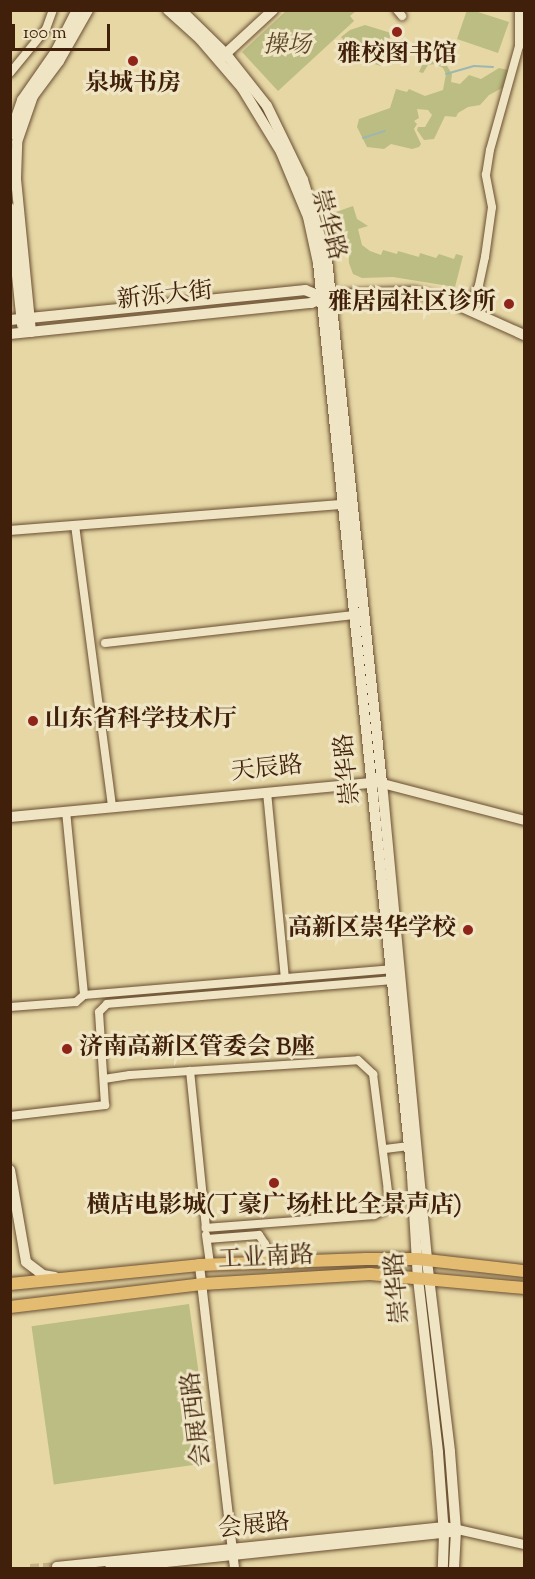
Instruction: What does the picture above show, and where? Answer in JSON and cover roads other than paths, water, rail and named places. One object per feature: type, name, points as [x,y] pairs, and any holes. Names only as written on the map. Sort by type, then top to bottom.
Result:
[{"type":"main road","points":[[10,135],[22,100],[56,51],[77,10]]},
{"type":"main road","points":[[20,319],[16,142],[33,96],[59,61],[88,10]]},
{"type":"main road","name":"崇华路","points":[[168,10],[222,57]]},
{"type":"main road","name":"崇华路","points":[[181,10],[267,106],[303,180],[324,248],[342,504],[354,615],[377,782],[391,975],[424,1279],[444,1530],[443,1569]]},
{"type":"main road","points":[[222,57],[273,10]]},
{"type":"main road","points":[[10,208],[20,319],[27,332]]},
{"type":"main road","name":"新泺大街","points":[[20,319],[304,290],[327,296],[414,292],[444,299],[525,335]]},
{"type":"main road","name":"新泺大街","points":[[10,334],[311,303],[327,296]]},
{"type":"main road","name":"崇华路","points":[[327,296],[377,782],[422,1260]]},
{"type":"main road","name":"天辰路","points":[[10,817],[377,782]]},
{"type":"main road","points":[[11,1179],[26,1262],[43,1275],[70,1280]]},
{"type":"main road","name":"工业南路","points":[[10,1284],[70,1280],[204,1264],[268,1262],[422,1260],[525,1271]]},
{"type":"main road","name":"工业南路","points":[[10,1307],[202,1284],[370,1274],[525,1288]]},
{"type":"main road","name":"崇华路","points":[[424,1279],[450,1452],[456,1530],[454,1569]]},
{"type":"street","points":[[10,73],[46,29],[53,10]]},
{"type":"street","points":[[468,310],[479,285],[485,257],[492,207],[486,175],[490,150],[519,46],[519,10]]},
{"type":"street","points":[[10,530],[342,504]]},
{"type":"street","points":[[75,525],[112,807]]},
{"type":"street","points":[[105,643],[354,615]]},
{"type":"street","name":"天辰路","points":[[377,782],[525,820]]},
{"type":"street","points":[[267,792],[285,978]]},
{"type":"street","points":[[66,811],[84,995]]},
{"type":"street","points":[[10,1007],[76,1002],[84,995],[285,978],[391,975]]},
{"type":"street","points":[[10,1116],[105,1105],[99,1012],[107,1004],[391,975]]},
{"type":"street","points":[[104,1079],[358,1059],[374,1074],[385,1149],[390,1207],[374,1215],[206,1228]]},
{"type":"street","points":[[190,1071],[207,1239],[204,1264]]},
{"type":"street","points":[[385,1149],[409,1146]]},
{"type":"street","points":[[207,1239],[259,1235],[265,1244],[268,1262]]},
{"type":"street","name":"会展西路","points":[[204,1264],[202,1284],[234,1569]]},
{"type":"street","name":"会展路","points":[[56,1566],[232,1552],[444,1530],[456,1530],[525,1544]]},
{"type":"street","name":"会展路","points":[[108,1569],[232,1552]]},
{"type":"waterway","points":[[446,74],[474,66],[493,67]]},
{"type":"waterway","points":[[363,138],[385,131]]},
{"type":"tunnel","points":[[30,1568],[56,1566]]},
{"type":"place","name":"雅校图书馆","points":[[397,32]]},
{"type":"place","name":"泉城书房","points":[[133,61]]},
{"type":"place","name":"雅居园社区诊所","points":[[509,304]]},
{"type":"place","name":"山东省科学技术厅","points":[[33,721]]},
{"type":"place","name":"高新区崇华学校","points":[[468,930]]},
{"type":"place","name":"济南高新区管委会 B座","points":[[67,1049]]},
{"type":"place","name":"横店电影城(丁豪广场杜比全景声店)","points":[[274,1183]]},
{"type":"park label","name":"操场","points":[[287,47]]}]
